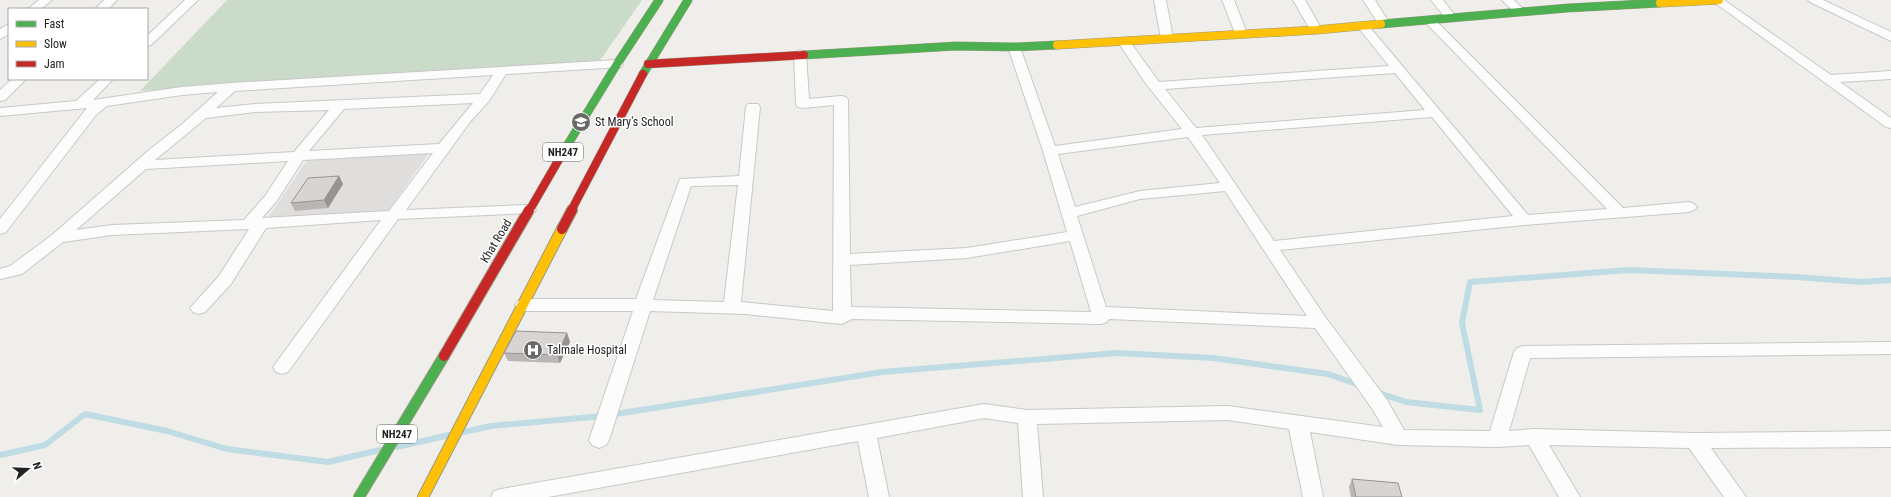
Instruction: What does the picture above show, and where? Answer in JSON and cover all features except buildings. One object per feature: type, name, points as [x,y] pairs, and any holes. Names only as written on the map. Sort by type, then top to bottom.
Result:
[{"type":"main road","name":"Khat Road","points":[[359,497],[420,396],[528,210],[621,64],[659,0]]},
{"type":"main road","name":"NH247","points":[[423,497],[524,305],[644,64],[688,0]]},
{"type":"main road","points":[[644,64],[956,46],[1014,47],[1124,42],[1241,33],[1316,30],[1645,2],[1718,0]]},
{"type":"street","points":[[35,8],[46,0]]},
{"type":"street","points":[[102,8],[111,0]]},
{"type":"street","points":[[148,41],[192,0]]},
{"type":"street","points":[[1160,0],[1167,38]]},
{"type":"street","points":[[1228,0],[1241,33]]},
{"type":"street","points":[[1299,0],[1316,30]]},
{"type":"street","points":[[1368,0],[1384,24]]},
{"type":"street","points":[[1437,0],[1451,18]]},
{"type":"street","points":[[1508,0],[1520,12]]},
{"type":"street","points":[[1718,0],[1891,124]]},
{"type":"street","points":[[1814,0],[1891,37]]},
{"type":"street","points":[[1429,20],[1620,213]]},
{"type":"street","points":[[1362,26],[1396,69],[1435,113],[1524,220]]},
{"type":"street","points":[[0,35],[8,29]]},
{"type":"street","points":[[1124,42],[1192,132],[1230,186],[1320,322],[1380,405],[1398,437]]},
{"type":"street","points":[[524,305],[643,304],[730,308],[842,318],[848,313],[1101,318],[1050,151],[1014,47]]},
{"type":"street","points":[[800,54],[803,104],[841,100],[842,318]]},
{"type":"street","points":[[1,113],[103,104],[182,91],[232,87],[621,64]]},
{"type":"street","points":[[1156,86],[1396,69]]},
{"type":"street","points":[[282,367],[394,215],[446,148],[465,119],[484,98],[502,70]]},
{"type":"street","points":[[1828,79],[1891,75]]},
{"type":"street","points":[[0,97],[19,80]]},
{"type":"street","points":[[79,106],[106,80]]},
{"type":"street","points":[[0,274],[16,270],[58,238],[232,87]]},
{"type":"street","points":[[202,114],[255,108],[484,98]]},
{"type":"street","points":[[0,229],[90,112],[103,104]]},
{"type":"street","points":[[199,308],[225,280],[254,224],[299,156],[315,134],[340,105]]},
{"type":"street","points":[[730,308],[733,300],[753,107]]},
{"type":"street","points":[[1050,151],[1192,132],[1435,113]]},
{"type":"street","points":[[142,165],[446,148]]},
{"type":"street","points":[[599,440],[643,304],[685,182],[745,180]]},
{"type":"street","points":[[1069,213],[1140,195],[1230,186]]},
{"type":"street","points":[[1269,246],[1524,220],[1689,207]]},
{"type":"street","points":[[58,238],[112,230],[254,224],[394,215],[528,210]]},
{"type":"street","points":[[842,260],[967,253],[1076,235]]},
{"type":"street","points":[[1099,313],[1320,322]]},
{"type":"street","points":[[1497,439],[1523,352],[1891,348]]},
{"type":"street","points":[[501,497],[541,493],[984,411],[1028,417],[1228,413],[1398,437],[1497,439],[1534,437],[1694,441],[1891,439]]},
{"type":"street","points":[[1028,417],[1033,497]]},
{"type":"street","points":[[1298,423],[1313,497]]},
{"type":"street","points":[[866,432],[879,497]]},
{"type":"street","points":[[1534,437],[1570,497]]},
{"type":"street","points":[[1694,441],[1736,497]]},
{"type":"shaded area","points":[[429,153],[388,211],[268,218],[308,159]]},
{"type":"green space","points":[[227,0],[642,0],[599,62],[140,91]]},
{"type":"waterway","points":[[1376,392],[1406,402],[1480,410],[1462,323],[1470,282],[1629,270],[1796,277],[1862,282],[1891,280]]},
{"type":"waterway","points":[[464,432],[491,426],[603,416],[882,372],[1117,353],[1213,358],[1328,374],[1362,386]]},
{"type":"waterway","points":[[0,455],[45,445],[85,414],[167,431],[227,449],[328,462],[380,450]]},
{"type":"waterway","points":[[397,447],[449,435]]},
{"type":"traffic: fast","points":[[565,149],[617,64],[659,0]]},
{"type":"traffic: fast","points":[[643,74],[688,0]]},
{"type":"traffic: fast","points":[[1381,24],[1568,8],[1660,3]]},
{"type":"traffic: fast","points":[[804,55],[956,46],[1014,47],[1057,45]]},
{"type":"traffic: fast","points":[[359,497],[444,356]]},
{"type":"traffic: slow","points":[[1660,3],[1719,0]]},
{"type":"traffic: slow","points":[[1057,45],[1316,30],[1381,24]]},
{"type":"traffic: slow","points":[[423,497],[562,229]]},
{"type":"traffic: jam","points":[[648,64],[804,55]]},
{"type":"traffic: jam","points":[[562,229],[643,74]]},
{"type":"traffic: jam","points":[[444,356],[565,149]]},
{"type":"place","name":"St Mary's School","points":[[581,122]]},
{"type":"place","name":"Talmale Hospital","points":[[533,350]]}]
